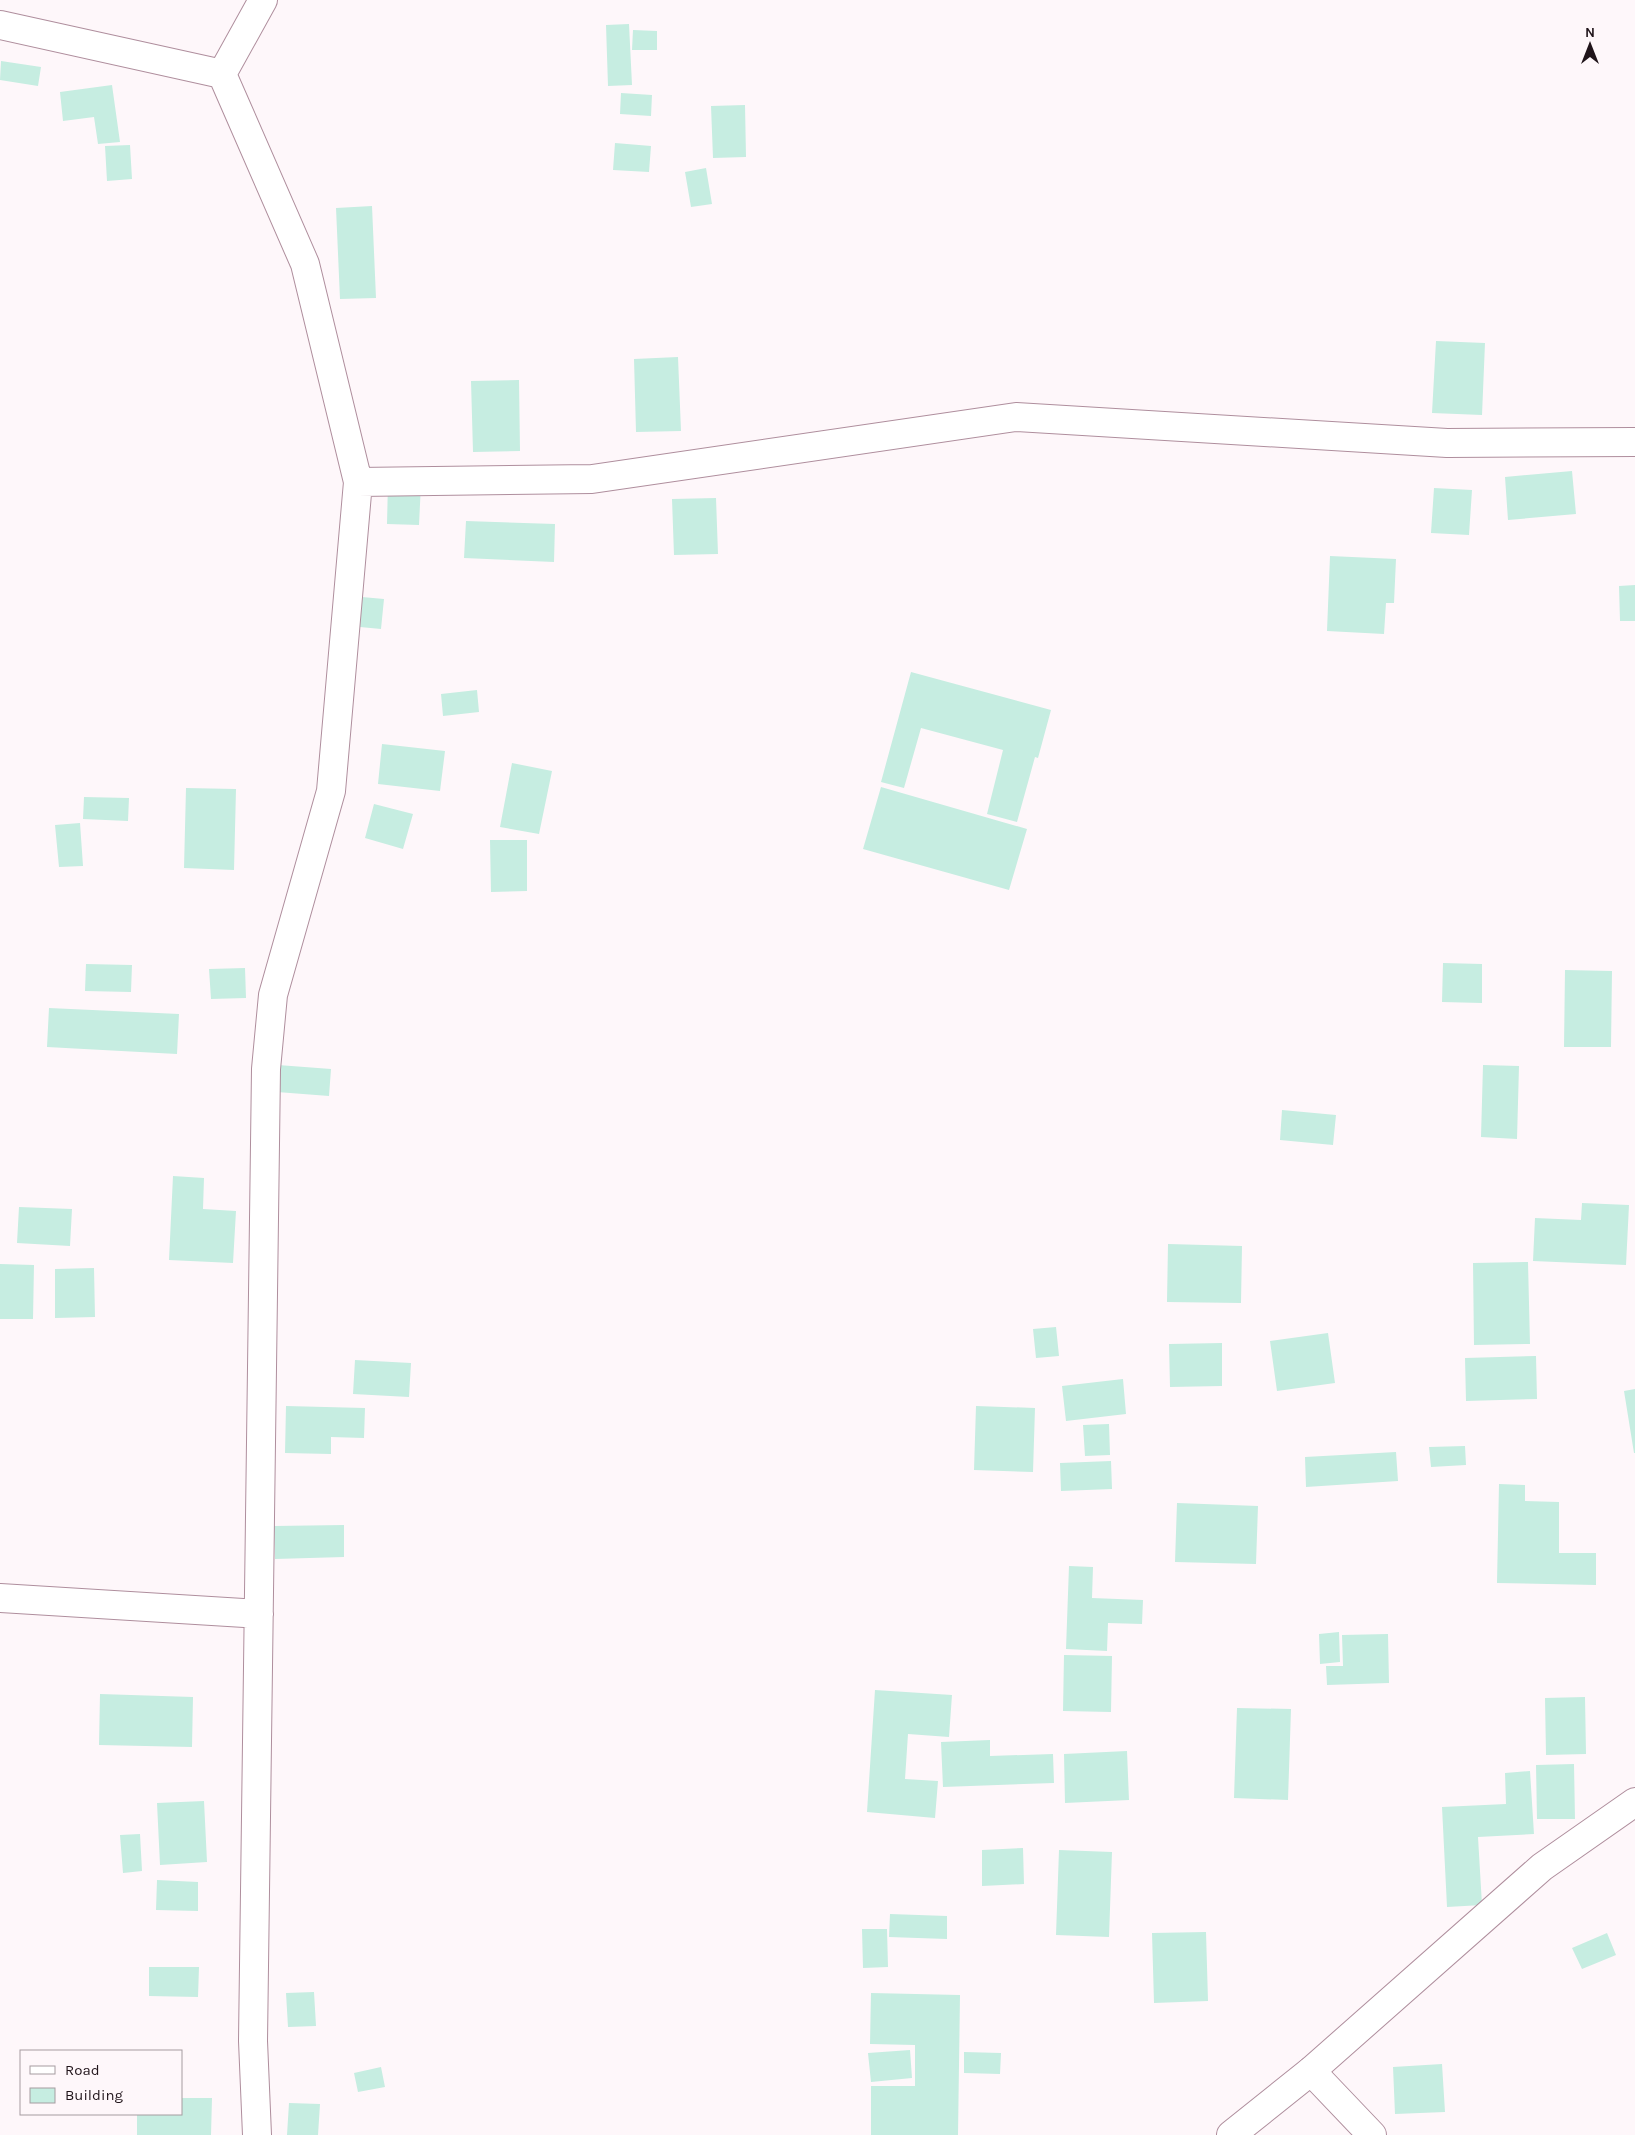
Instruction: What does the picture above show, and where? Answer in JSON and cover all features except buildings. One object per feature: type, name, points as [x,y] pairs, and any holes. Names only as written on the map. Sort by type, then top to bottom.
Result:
[{"type":"main road","points":[[222,74],[262,0]]},
{"type":"main road","points":[[0,25],[222,74]]},
{"type":"main road","points":[[222,74],[305,264],[358,482],[331,791],[274,995],[266,1069],[252,2041],[257,2135]]},
{"type":"main road","points":[[358,482],[592,479],[1016,417],[1447,443],[1635,442]]},
{"type":"main road","points":[[0,1598],[259,1614]]},
{"type":"main road","points":[[1231,2135],[1310,2071],[1542,1867],[1635,1802]]},
{"type":"main road","points":[[1310,2071],[1372,2135]]}]
